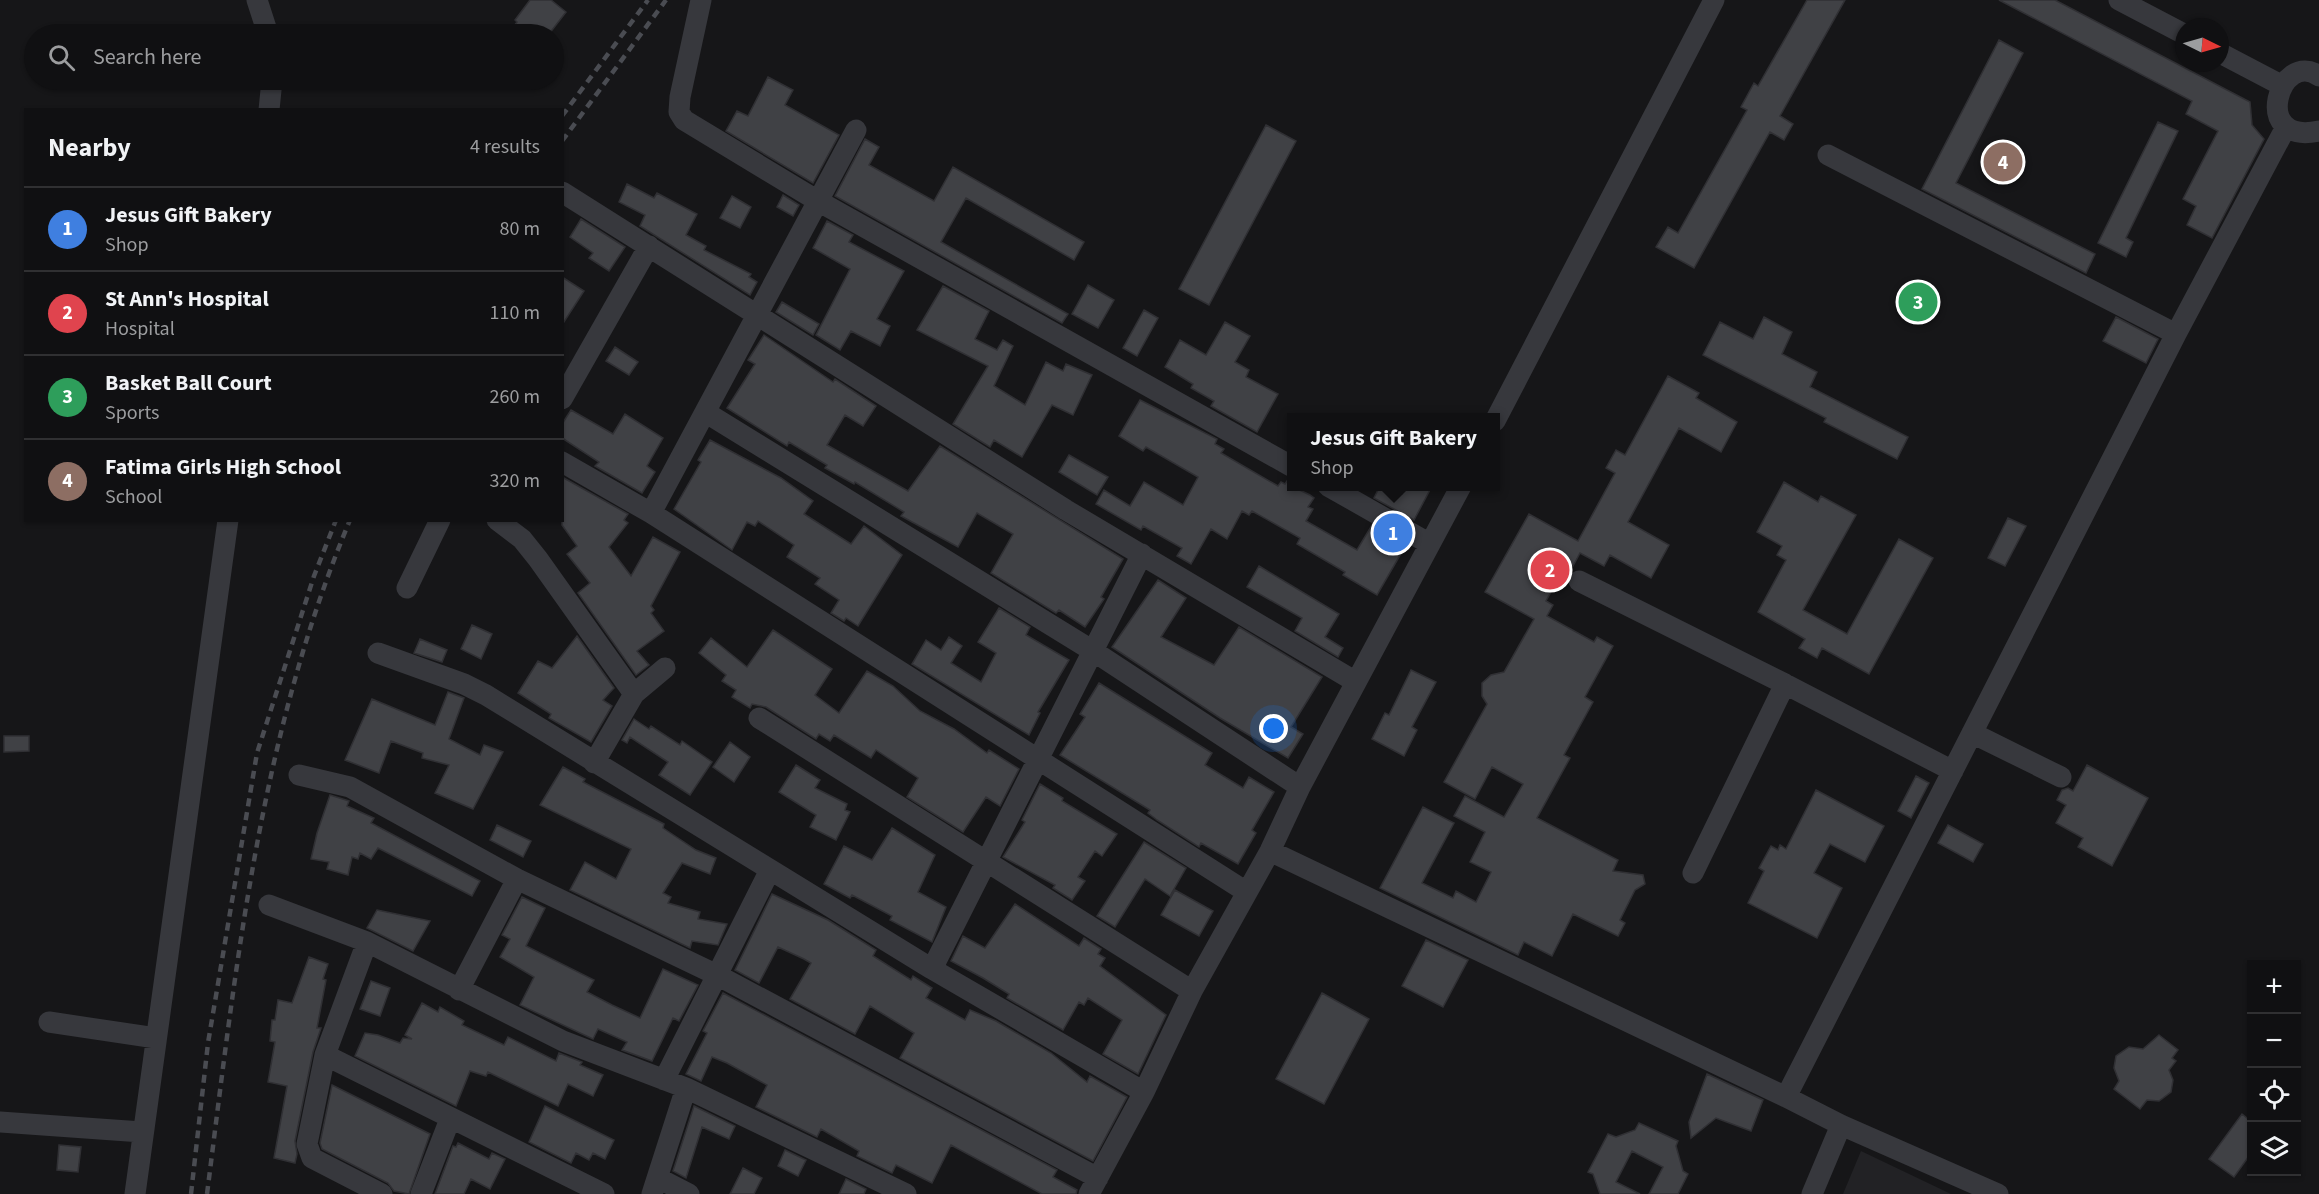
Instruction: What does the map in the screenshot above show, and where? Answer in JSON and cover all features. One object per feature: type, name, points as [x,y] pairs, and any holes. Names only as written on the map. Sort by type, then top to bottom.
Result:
[{"type":"street","points":[[257,0],[265,24]]},
{"type":"street","points":[[701,0],[680,97],[679,112],[684,120],[818,201],[1287,464]]},
{"type":"street","points":[[1499,413],[1714,0]]},
{"type":"street","points":[[2119,0],[2175,29]]},
{"type":"street","points":[[2229,58],[2281,85]]},
{"type":"street","points":[[2318,72],[2296,73],[2281,85],[2278,116],[2286,127],[2302,135],[2319,132]]},
{"type":"street","points":[[269,108],[271,90]]},
{"type":"street","points":[[1786,1097],[2176,334],[2286,127]]},
{"type":"street","points":[[651,513],[856,130]]},
{"type":"street","points":[[1828,155],[2176,334]]},
{"type":"street","points":[[564,193],[1066,510],[1356,682]]},
{"type":"street","points":[[564,395],[649,246]]},
{"type":"street","points":[[705,412],[1093,651],[1300,787]]},
{"type":"street","points":[[564,463],[651,513],[1245,891]]},
{"type":"street","points":[[1337,491],[1430,544]]},
{"type":"street","points":[[298,775],[350,787],[517,879],[717,975],[1093,1186],[1144,1092],[1192,990],[1245,891],[1270,850],[1300,787],[1458,491]]},
{"type":"street","points":[[135,1194],[228,522]]},
{"type":"street","points":[[406,588],[439,522]]},
{"type":"street","points":[[500,522],[522,539],[538,559],[634,694]]},
{"type":"street","points":[[932,969],[1142,554]]},
{"type":"street","points":[[1579,581],[1953,771]]},
{"type":"street","points":[[378,653],[465,684],[932,969],[1144,1092]]},
{"type":"street","points":[[594,763],[634,694],[665,668]]},
{"type":"street","points":[[1693,873],[1785,684]]},
{"type":"street","points":[[759,718],[986,863],[1192,990]]},
{"type":"street","points":[[1972,733],[2061,777]]},
{"type":"street","points":[[1270,850],[1841,1125],[1998,1194]]},
{"type":"street","points":[[664,1080],[770,870]]},
{"type":"street","points":[[459,990],[517,879]]},
{"type":"street","points":[[269,905],[368,942],[563,1041],[686,1088],[906,1194]]},
{"type":"street","points":[[368,942],[325,1055],[307,1144],[312,1158],[382,1194]]},
{"type":"street","points":[[49,1022],[156,1038]]},
{"type":"street","points":[[325,1055],[604,1194]]},
{"type":"street","points":[[686,1088],[655,1186],[689,1194]]},
{"type":"street","points":[[421,1194],[450,1119]]},
{"type":"street","points":[[0,1122],[142,1132]]},
{"type":"street","points":[[1812,1194],[1841,1125]]},
{"type":"shaded area","points":[[1861,1151],[1951,1194],[1843,1194]]},
{"type":"building","points":[[530,0],[551,0],[566,12],[557,24],[516,24],[515,20]]},
{"type":"building","points":[[1807,0],[1845,0],[1780,116],[1793,124],[1784,140],[1770,132],[1694,268],[1656,247],[1668,227],[1678,233],[1747,110],[1741,107],[1754,83],[1758,86]]},
{"type":"building","points":[[1999,0],[2055,0],[2175,63],[2175,72],[2193,72],[2250,102],[2252,125],[2264,139],[2212,238],[2187,225],[2196,206],[2183,199],[2218,131],[2186,114],[2192,101]]},
{"type":"building","points":[[1999,40],[2023,53],[1956,183],[2095,254],[2086,273],[1922,189]]},
{"type":"building","points":[[768,77],[793,90],[785,105],[839,135],[813,183],[726,131],[737,111],[748,116]]},
{"type":"building","points":[[2158,122],[2178,131],[2126,238],[2133,242],[2126,257],[2098,243]]},
{"type":"building","points":[[1266,125],[1296,141],[1209,305],[1179,289]]},
{"type":"building","points":[[865,139],[879,147],[869,165],[934,201],[953,167],[1084,242],[1074,260],[966,198],[941,242],[1068,314],[1062,323],[835,196]]},
{"type":"building","points":[[627,184],[654,198],[657,193],[697,214],[686,235],[706,246],[704,250],[751,274],[749,277],[757,282],[750,295],[640,226],[645,215],[619,202]]},
{"type":"building","points":[[783,195],[799,205],[793,216],[777,207]]},
{"type":"building","points":[[732,196],[751,207],[740,228],[720,218]]},
{"type":"building","points":[[581,219],[625,247],[609,271],[589,258],[593,253],[570,237]]},
{"type":"building","points":[[827,221],[853,235],[849,242],[904,271],[877,319],[890,326],[880,346],[851,331],[840,350],[816,335],[850,269],[813,248]]},
{"type":"building","points":[[564,278],[584,291],[564,322]]},
{"type":"building","points":[[1088,285],[1114,300],[1098,328],[1072,314]]},
{"type":"building","points":[[943,286],[989,311],[975,339],[997,350],[1003,340],[1013,346],[994,386],[1025,405],[1046,362],[1063,371],[1066,364],[1092,375],[1073,415],[1052,405],[1022,457],[994,440],[990,447],[953,424],[988,366],[917,330]]},
{"type":"building","points":[[782,302],[819,324],[813,335],[776,312]]},
{"type":"building","points":[[1144,310],[1158,318],[1137,356],[1123,348]]},
{"type":"building","points":[[1764,317],[1792,332],[1782,354],[1817,372],[1810,387],[1908,437],[1897,459],[1824,422],[1826,418],[1703,355],[1720,322],[1753,339]]},
{"type":"building","points":[[2116,317],[2158,339],[2146,363],[2103,341]]},
{"type":"building","points":[[1225,322],[1250,336],[1235,362],[1249,370],[1246,377],[1278,394],[1257,432],[1211,406],[1214,401],[1191,388],[1193,384],[1165,367],[1180,340],[1206,355]]},
{"type":"building","points":[[764,335],[833,382],[835,379],[876,406],[863,426],[845,415],[827,445],[908,491],[940,446],[1123,559],[1101,597],[1104,599],[1085,627],[1059,610],[1056,613],[991,573],[1013,534],[977,513],[958,547],[901,516],[904,512],[855,482],[854,484],[825,468],[827,465],[789,442],[787,446],[727,408],[755,364],[748,360]]},
{"type":"building","points":[[615,347],[638,362],[629,375],[606,361]]},
{"type":"building","points":[[1668,376],[1699,393],[1696,398],[1737,422],[1721,452],[1679,428],[1628,522],[1669,545],[1651,578],[1610,555],[1604,566],[1580,553],[1573,566],[1567,563],[1546,601],[1553,605],[1547,616],[1594,642],[1597,637],[1613,646],[1585,697],[1593,702],[1564,755],[1570,758],[1537,818],[1618,860],[1613,871],[1643,875],[1645,884],[1635,890],[1620,920],[1625,923],[1618,936],[1573,914],[1552,956],[1524,942],[1518,955],[1380,888],[1423,807],[1454,823],[1422,883],[1453,898],[1456,891],[1476,902],[1491,872],[1470,862],[1485,832],[1454,816],[1465,796],[1504,817],[1523,784],[1492,767],[1475,799],[1444,782],[1487,704],[1482,696],[1482,683],[1491,675],[1504,672],[1534,619],[1485,592],[1529,514],[1578,541],[1615,473],[1606,468],[1616,450],[1625,455]]},
{"type":"building","points":[[1140,400],[1217,439],[1215,444],[1224,449],[1221,453],[1278,486],[1281,482],[1285,484],[1287,481],[1287,491],[1302,491],[1310,495],[1314,498],[1308,507],[1313,509],[1306,521],[1357,550],[1372,525],[1406,545],[1377,595],[1343,575],[1345,572],[1297,544],[1300,538],[1252,511],[1249,515],[1242,511],[1227,539],[1211,529],[1191,564],[1177,556],[1182,548],[1143,526],[1141,530],[1096,504],[1104,490],[1130,506],[1144,482],[1183,505],[1198,477],[1146,447],[1143,451],[1119,436]]},
{"type":"building","points":[[571,410],[613,434],[625,414],[663,438],[647,466],[655,472],[642,493],[595,466],[599,462],[564,439],[564,421]]},
{"type":"building","points":[[710,440],[781,478],[813,501],[804,514],[851,544],[864,526],[902,555],[858,626],[846,618],[844,621],[831,613],[839,600],[815,584],[820,578],[787,557],[794,545],[758,521],[755,526],[747,522],[732,550],[674,509],[701,462],[698,460]]},
{"type":"building","points":[[1069,455],[1108,477],[1097,495],[1059,472]]},
{"type":"building","points":[[564,478],[628,514],[624,520],[628,523],[609,547],[631,576],[653,537],[680,552],[651,606],[654,610],[651,613],[664,631],[637,651],[649,665],[636,675],[578,593],[590,583],[567,554],[577,546],[562,525],[564,522]]},
{"type":"building","points":[[1784,482],[1818,502],[1821,496],[1856,515],[1803,610],[1847,634],[1899,539],[1933,558],[1869,674],[1822,648],[1817,658],[1799,648],[1805,639],[1758,612],[1786,560],[1777,555],[1782,546],[1757,532]]},
{"type":"building","points":[[1378,491],[1397,491],[1402,494],[1403,491],[1429,491],[1414,520],[1374,498]]},
{"type":"building","points":[[2008,518],[2026,526],[2005,566],[1988,558]]},
{"type":"building","points":[[1259,566],[1339,614],[1325,637],[1343,648],[1338,657],[1295,631],[1302,618],[1247,587]]},
{"type":"building","points":[[1158,580],[1186,598],[1161,637],[1214,665],[1239,627],[1322,677],[1291,727],[1303,734],[1288,758],[1220,718],[1112,647]]},
{"type":"building","points":[[999,608],[1030,627],[1026,635],[1069,660],[1038,712],[1040,713],[1029,735],[912,664],[926,640],[941,650],[949,637],[962,646],[951,663],[981,682],[996,653],[978,642]]},
{"type":"building","points":[[472,625],[492,634],[481,659],[461,649]]},
{"type":"building","points":[[773,630],[832,669],[815,695],[839,713],[867,671],[893,686],[920,711],[954,729],[987,753],[989,750],[1019,769],[1000,806],[986,797],[963,832],[907,797],[918,778],[876,750],[871,758],[834,735],[830,741],[819,734],[816,739],[766,707],[752,704],[750,708],[732,697],[736,690],[722,681],[726,675],[699,653],[711,638],[747,667]]},
{"type":"building","points":[[577,636],[614,688],[603,700],[612,706],[591,742],[549,718],[551,714],[518,693],[538,661],[552,668]]},
{"type":"building","points":[[420,639],[447,650],[442,662],[414,653]]},
{"type":"building","points":[[1411,670],[1436,682],[1412,727],[1417,730],[1404,756],[1372,739],[1385,713],[1389,715]]},
{"type":"building","points":[[1099,683],[1212,753],[1205,765],[1243,788],[1249,777],[1274,792],[1252,830],[1256,833],[1238,864],[1201,843],[1199,847],[1157,820],[1148,813],[1150,810],[1060,755],[1085,717],[1080,714]]},
{"type":"building","points":[[448,692],[464,698],[449,739],[480,755],[484,745],[503,752],[473,809],[435,793],[449,765],[422,758],[423,753],[391,741],[379,773],[345,760],[372,699],[435,725]]},
{"type":"building","points":[[634,719],[649,729],[651,726],[680,745],[682,741],[712,762],[690,795],[659,775],[668,762],[630,737],[627,743],[622,740]]},
{"type":"building","points":[[4,736],[29,736],[29,751],[4,752]]},
{"type":"building","points":[[730,742],[750,757],[734,782],[713,767]]},
{"type":"building","points":[[796,765],[820,780],[815,788],[847,804],[845,810],[850,812],[836,840],[810,827],[816,815],[779,792]]},
{"type":"building","points":[[2087,765],[2148,798],[2112,866],[2078,847],[2083,838],[2056,823],[2066,805],[2057,800],[2062,790],[2068,788],[2073,791]]},
{"type":"building","points":[[563,767],[585,779],[583,782],[664,824],[663,828],[696,850],[716,858],[710,874],[682,863],[663,893],[671,897],[668,903],[700,912],[698,919],[727,924],[718,945],[692,941],[690,948],[570,890],[585,862],[616,879],[631,849],[540,805]]},
{"type":"building","points":[[1916,776],[1929,783],[1911,818],[1898,811]]},
{"type":"building","points":[[1040,784],[1063,798],[1062,801],[1117,834],[1102,856],[1095,851],[1078,877],[1085,881],[1072,900],[1053,888],[1055,885],[1003,857],[1025,822],[1022,820]]},
{"type":"building","points":[[1816,790],[1884,826],[1865,862],[1830,844],[1814,873],[1842,888],[1817,938],[1748,903],[1764,871],[1759,868],[1771,846],[1778,850],[1780,845],[1786,849]]},
{"type":"building","points":[[330,795],[349,801],[347,806],[374,818],[371,823],[480,881],[472,896],[378,848],[371,859],[360,853],[358,859],[352,857],[348,875],[327,869],[329,862],[311,859]]},
{"type":"building","points":[[497,825],[531,841],[523,857],[490,840]]},
{"type":"building","points":[[1948,825],[1983,844],[1973,862],[1938,843]]},
{"type":"building","points":[[892,828],[935,855],[918,892],[946,907],[932,942],[890,920],[892,916],[852,895],[850,898],[824,884],[844,846],[872,860]]},
{"type":"building","points":[[1144,842],[1186,868],[1170,896],[1145,879],[1115,927],[1097,916]]},
{"type":"building","points":[[1175,890],[1213,911],[1199,936],[1161,915]]},
{"type":"building","points":[[772,894],[828,920],[876,950],[873,956],[911,980],[913,976],[932,988],[926,998],[965,1020],[970,1010],[996,1021],[1051,1053],[1087,1082],[1090,1076],[1127,1097],[1093,1161],[900,1058],[914,1033],[870,1006],[855,1034],[790,999],[811,963],[804,959],[778,947],[759,983],[735,970]]},
{"type":"building","points":[[522,897],[545,908],[526,946],[594,980],[587,992],[612,1005],[640,1018],[663,969],[698,985],[679,1021],[673,1018],[652,1061],[622,1050],[627,1042],[598,1029],[593,1039],[520,1005],[534,977],[500,957],[510,939],[502,935]]},
{"type":"building","points":[[1015,904],[1079,946],[1084,938],[1101,949],[1098,954],[1105,958],[1100,966],[1166,1015],[1138,1074],[1103,1054],[1122,1020],[1088,998],[1084,1005],[1079,1002],[1063,1030],[1007,998],[1009,994],[951,961],[963,936],[985,948]]},
{"type":"building","points":[[377,910],[430,921],[413,951],[367,928]]},
{"type":"building","points":[[1426,940],[1468,960],[1443,1007],[1402,986]]},
{"type":"building","points":[[309,957],[328,964],[323,979],[326,980],[317,1028],[321,1028],[313,1052],[295,1141],[297,1154],[295,1163],[274,1158],[287,1086],[268,1082],[275,1042],[270,1041],[272,1020],[275,1020],[278,1000],[292,1003]]},
{"type":"building","points":[[371,981],[390,988],[380,1016],[360,1009]]},
{"type":"building","points":[[723,993],[1057,1170],[1053,1177],[1077,1190],[1076,1194],[1042,1194],[951,1145],[932,1183],[896,1165],[892,1173],[857,1156],[859,1151],[821,1129],[817,1137],[756,1107],[767,1085],[727,1063],[712,1057],[701,1081],[686,1074],[707,1033],[703,1031]]},
{"type":"building","points":[[1322,993],[1369,1019],[1324,1104],[1276,1079]]},
{"type":"building","points":[[422,1003],[438,1012],[440,1007],[464,1021],[462,1025],[504,1045],[508,1037],[556,1061],[559,1053],[582,1062],[580,1065],[603,1075],[593,1096],[568,1084],[558,1106],[488,1072],[486,1076],[470,1071],[456,1106],[355,1056],[365,1033],[400,1043],[403,1038],[412,1039],[405,1035]]},
{"type":"building","points":[[2159,1035],[2178,1050],[2172,1058],[2176,1061],[2169,1070],[2173,1080],[2171,1092],[2159,1101],[2147,1100],[2140,1109],[2114,1089],[2119,1081],[2114,1068],[2116,1056],[2129,1047],[2143,1049]]},
{"type":"building","points":[[1707,1074],[1763,1100],[1751,1131],[1716,1118],[1691,1138],[1689,1122]]},
{"type":"building","points":[[332,1085],[430,1134],[409,1194],[394,1191],[388,1183],[322,1149],[320,1143]]},
{"type":"building","points":[[545,1106],[614,1140],[605,1159],[593,1153],[589,1160],[576,1153],[571,1163],[529,1142]]},
{"type":"building","points":[[694,1106],[735,1126],[729,1139],[702,1127],[686,1178],[673,1171]]},
{"type":"building","points":[[2242,1114],[2247,1118],[2247,1159],[2234,1177],[2209,1159]]},
{"type":"building","points":[[1639,1123],[1678,1141],[1676,1146],[1683,1171],[1688,1174],[1678,1194],[1649,1194],[1663,1167],[1632,1151],[1616,1182],[1640,1194],[1600,1194],[1593,1174],[1588,1172],[1608,1134],[1616,1137],[1635,1130]]},
{"type":"building","points":[[458,1143],[489,1159],[492,1153],[505,1159],[490,1189],[471,1179],[464,1194],[435,1194],[453,1146],[456,1147]]},
{"type":"building","points":[[59,1145],[81,1147],[78,1172],[57,1170]]},
{"type":"building","points":[[785,1150],[806,1160],[798,1176],[778,1166]]},
{"type":"building","points":[[743,1168],[762,1178],[754,1194],[730,1194]]},
{"type":"building","points":[[846,1179],[866,1189],[864,1194],[839,1194]]},
{"type":"railway","points":[[564,113],[648,0]]},
{"type":"railway","points":[[564,138],[666,0]]},
{"type":"railway","points":[[191,1194],[208,1043],[257,753],[314,576],[335,522]]},
{"type":"railway","points":[[207,1194],[241,937],[273,767],[294,684],[319,601],[349,522]]},
{"type":"place","name":"Fatima Girls High School","points":[[2003,162]]},
{"type":"place","name":"Basket Ball Court","points":[[1918,302]]},
{"type":"place","name":"Jesus Gift Bakery","points":[[1393,533]]},
{"type":"place","name":"St Ann's Hospital","points":[[1550,570]]}]
